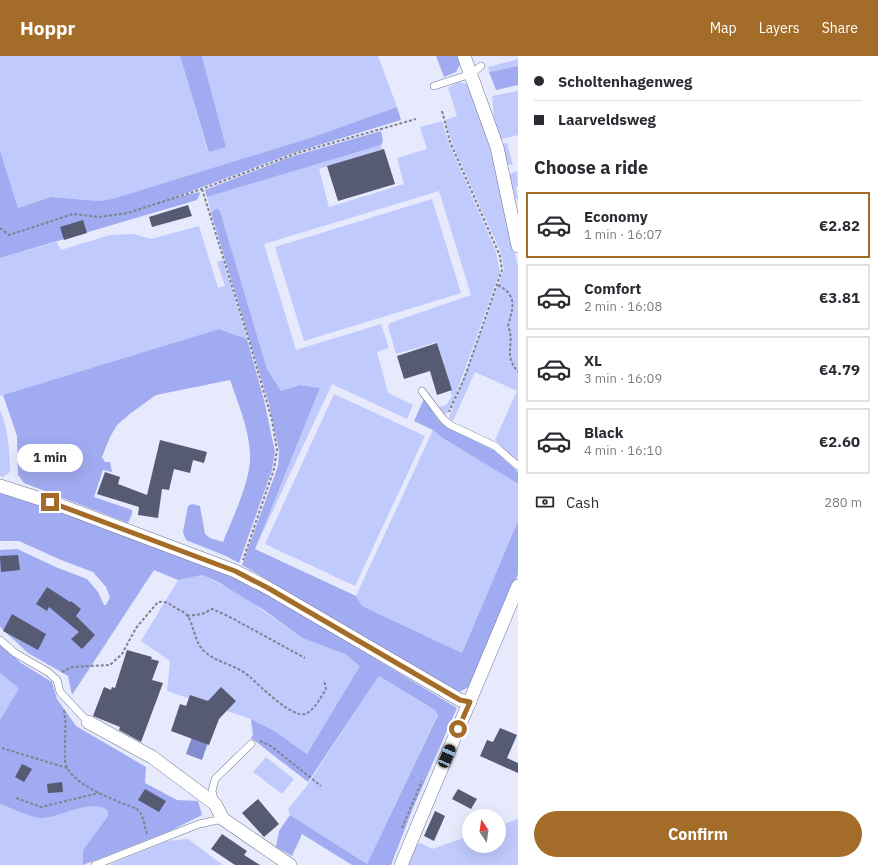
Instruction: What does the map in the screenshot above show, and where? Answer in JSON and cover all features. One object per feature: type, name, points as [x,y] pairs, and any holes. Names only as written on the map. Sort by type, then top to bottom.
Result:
[{"type":"street","points":[[464,56],[496,147],[518,246]]},
{"type":"street","points":[[0,486],[62,506],[238,573],[268,588],[460,700],[470,702]]},
{"type":"street","points":[[401,865],[518,586]]},
{"type":"street","points":[[88,722],[152,757],[215,804],[222,819],[290,865]]},
{"type":"lane","points":[[434,86],[470,74],[481,66]]},
{"type":"lane","points":[[422,391],[445,421],[496,446],[518,466]]},
{"type":"lane","points":[[0,640],[15,653],[48,672],[56,680],[60,692],[88,722]]},
{"type":"lane","points":[[215,804],[212,791],[215,780],[251,744]]},
{"type":"lane","points":[[95,865],[199,824],[222,819]]},
{"type":"path","points":[[442,111],[450,142],[500,256],[502,270],[464,379],[445,421]]},
{"type":"path","points":[[0,228],[8,235],[73,214],[99,217],[128,213],[202,189],[297,153],[416,119]]},
{"type":"path","points":[[202,189],[272,420],[277,450],[274,469],[238,573]]},
{"type":"path","points":[[498,285],[509,290],[513,300],[515,310],[508,326],[511,333],[509,357],[518,372]]},
{"type":"path","points":[[56,680],[59,673],[72,667],[110,664],[122,654],[136,628],[158,602],[163,601],[173,605],[187,616],[193,634],[202,650],[219,662],[236,667],[249,676],[265,692],[298,714],[306,714],[314,707],[326,689],[324,680]]},
{"type":"path","points":[[187,616],[202,614],[212,609],[228,616],[305,658]]},
{"type":"path","points":[[60,692],[65,719],[64,762],[70,775],[100,793],[137,809],[142,816],[149,844]]},
{"type":"path","points":[[251,744],[262,741],[321,786]]},
{"type":"path","points":[[2,748],[67,768]]},
{"type":"path","points":[[16,798],[41,807],[100,793]]},
{"type":"shaded area","points":[[0,56],[180,56],[207,149],[210,152],[226,147],[202,56],[378,56],[397,107],[313,137],[112,199],[99,201],[51,197],[18,208],[0,150]]},
{"type":"shaded area","points":[[180,56],[202,56],[226,147],[210,152],[208,150]]},
{"type":"shaded area","points":[[436,56],[459,56],[461,62],[456,72],[444,77]]},
{"type":"shaded area","points":[[518,59],[518,66],[489,72],[488,67]]},
{"type":"shaded area","points":[[518,66],[518,85],[496,90],[489,72]]},
{"type":"shaded area","points":[[458,82],[470,85],[495,161],[518,267],[518,461],[495,440],[517,391],[475,372],[453,421],[449,418],[504,269],[501,253],[453,146],[445,120],[457,116],[448,88]]},
{"type":"shaded area","points":[[518,91],[518,135],[502,139],[498,138],[494,123],[492,96]]},
{"type":"shaded area","points":[[397,107],[401,120],[293,153],[173,198],[199,192],[200,194],[197,200],[0,258],[0,150],[18,208],[51,197],[99,201],[112,199],[313,137]]},
{"type":"shaded area","points":[[442,121],[448,141],[496,252],[500,272],[453,402],[445,415],[439,407],[446,405],[452,396],[450,391],[452,390],[437,342],[396,354],[388,326],[390,323],[471,295],[439,191],[264,244],[296,350],[381,324],[389,348],[377,352],[388,393],[413,405],[407,419],[332,384],[255,549],[320,388],[300,385],[281,391],[267,369],[220,211],[217,208],[211,213],[207,197],[381,145],[382,149],[319,169],[329,207],[404,184],[397,158],[427,149],[420,127]]},
{"type":"shaded area","points":[[381,131],[383,141],[381,145],[207,197],[205,190],[290,157]]},
{"type":"shaded area","points":[[507,143],[513,165],[505,164],[501,146]]},
{"type":"shaded area","points":[[517,171],[518,186],[516,188],[518,199],[516,199],[508,175]]},
{"type":"shaded area","points":[[432,199],[461,293],[304,341],[275,247]]},
{"type":"shaded area","points":[[217,208],[220,211],[267,369],[281,391],[300,385],[320,388],[255,549],[356,596],[362,606],[462,653],[518,521],[518,574],[473,685],[459,692],[242,565],[278,466],[279,451],[269,404],[211,213]]},
{"type":"shaded area","points":[[199,226],[218,288],[225,286],[217,262],[223,260],[247,339],[219,329],[0,396],[0,258],[57,242],[61,250],[110,235],[134,234],[151,239]]},
{"type":"shaded area","points":[[219,329],[247,339],[264,400],[275,452],[272,470],[239,563],[226,556],[186,540],[183,532],[188,506],[192,504],[200,506],[205,534],[210,538],[223,542],[245,486],[250,463],[248,435],[230,380],[156,395],[117,425],[110,437],[102,457],[105,462],[110,462],[112,472],[103,470],[94,497],[132,510],[128,523],[24,483],[18,475],[17,436],[3,395]]},
{"type":"shaded area","points":[[334,394],[425,436],[355,586],[265,544]]},
{"type":"shaded area","points":[[424,399],[438,420],[445,426],[495,451],[518,472],[518,484],[441,437],[433,430],[414,421]]},
{"type":"shaded area","points":[[0,410],[7,433],[10,464],[10,472],[3,477],[0,476]]},
{"type":"shaded area","points":[[433,430],[441,437],[518,484],[518,521],[462,653],[362,606],[356,596]]},
{"type":"shaded area","points":[[0,493],[101,525],[245,580],[457,708],[413,808],[391,865],[352,865],[302,834],[292,856],[276,847],[279,831],[290,815],[367,864],[438,715],[435,710],[379,676],[308,782],[251,738],[253,735],[251,719],[273,730],[307,754],[360,666],[345,654],[302,638],[264,610],[218,582],[202,575],[178,580],[154,570],[72,695],[68,676],[28,653],[0,627],[0,550],[17,549],[58,568],[87,579],[98,592],[104,605],[106,605],[110,597],[106,587],[93,572],[61,560],[19,541],[0,541]]},
{"type":"shaded area","points":[[202,575],[238,593],[302,638],[345,654],[361,666],[307,754],[273,730],[251,719],[167,691],[170,661],[141,641],[178,580]]},
{"type":"shaded area","points":[[0,644],[21,663],[52,682],[57,699],[76,726],[146,767],[145,783],[177,800],[198,801],[202,815],[170,831],[83,865],[83,850],[108,816],[108,811],[101,807],[93,806],[76,809],[49,817],[38,818],[0,804],[0,720],[18,690],[17,687],[0,673]]},
{"type":"shaded area","points":[[0,673],[17,687],[18,690],[0,720]]},
{"type":"shaded area","points":[[379,676],[435,710],[438,714],[367,864],[290,815],[288,809],[306,787]]},
{"type":"shaded area","points":[[197,723],[213,728],[202,760],[186,754]]},
{"type":"shaded area","points":[[266,757],[294,779],[282,794],[253,772]]},
{"type":"shaded area","points":[[0,804],[38,818],[49,817],[76,809],[93,806],[101,807],[108,811],[108,816],[83,850],[83,865],[0,865]]},
{"type":"shaded area","points":[[518,819],[518,865],[405,865],[412,847],[421,843],[432,849],[462,838],[462,853],[506,853],[506,823]]},
{"type":"shaded area","points":[[188,839],[223,865],[108,865],[167,841]]},
{"type":"building","points":[[384,149],[395,184],[338,201],[327,166]]},
{"type":"building","points":[[188,205],[192,216],[152,227],[149,217]]},
{"type":"building","points":[[83,220],[87,233],[64,240],[60,227]]},
{"type":"building","points":[[437,343],[452,390],[437,395],[430,371],[404,379],[397,356]]},
{"type":"building","points":[[160,440],[207,452],[204,463],[193,460],[190,473],[174,469],[169,490],[162,489],[158,518],[138,515],[139,507],[97,494],[105,472],[120,477],[118,484],[147,495]]},
{"type":"building","points":[[18,555],[20,570],[1,572],[0,556]]},
{"type":"building","points":[[47,587],[70,602],[71,601],[81,609],[76,616],[95,635],[82,649],[71,639],[79,632],[49,607],[47,611],[36,604]]},
{"type":"building","points":[[12,614],[46,634],[38,650],[3,631]]},
{"type":"building","points":[[127,650],[152,657],[151,659],[159,661],[152,680],[163,683],[141,742],[119,730],[120,727],[93,716],[104,687],[111,690],[112,687],[115,688]]},
{"type":"building","points":[[221,687],[236,701],[219,719],[209,745],[171,731],[180,704],[186,706],[190,695],[208,701]]},
{"type":"building","points":[[500,728],[517,735],[507,758],[518,763],[518,773],[480,756],[487,740],[493,742]]},
{"type":"building","points":[[22,764],[32,769],[24,782],[15,777]]},
{"type":"building","points":[[62,782],[63,792],[48,793],[47,784]]},
{"type":"building","points":[[145,789],[166,801],[159,812],[138,800]]},
{"type":"building","points":[[458,789],[477,799],[471,809],[452,799]]},
{"type":"building","points":[[258,799],[279,824],[264,837],[242,813]]},
{"type":"building","points":[[435,811],[445,816],[434,841],[424,836]]},
{"type":"building","points":[[222,834],[247,851],[244,855],[260,865],[235,865],[211,849]]},
{"type":"route","points":[[50,502],[235,571],[268,588],[460,700],[470,702],[458,729]]}]
